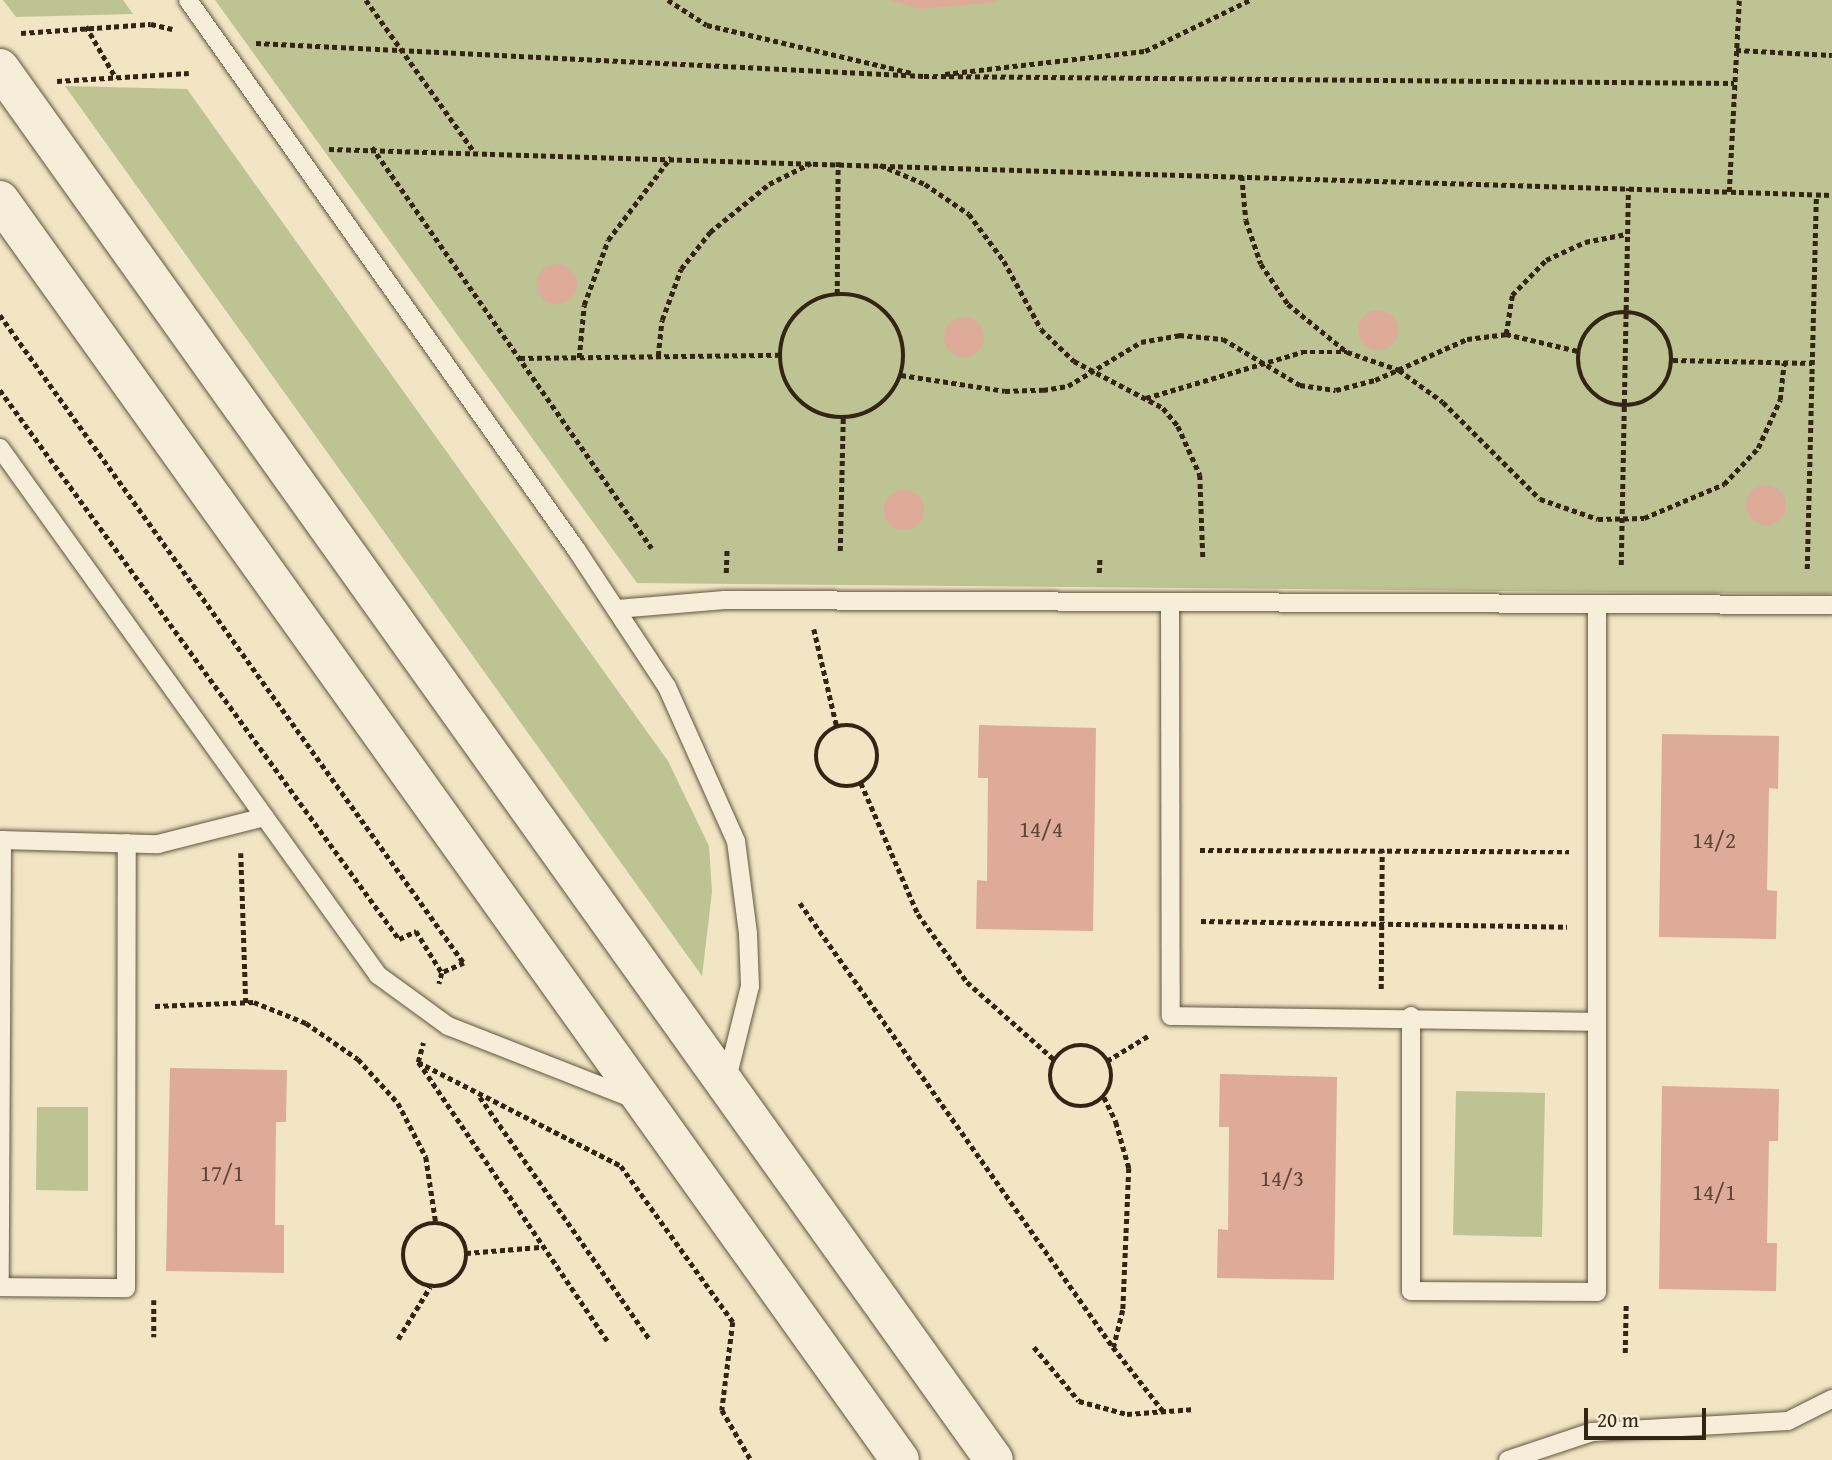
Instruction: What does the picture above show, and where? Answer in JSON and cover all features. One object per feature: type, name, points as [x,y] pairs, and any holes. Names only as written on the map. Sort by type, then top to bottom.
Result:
[{"type":"main road","points":[[8,62],[993,1460]]},
{"type":"main road","points":[[0,200],[900,1460]]},
{"type":"lane","points":[[188,0],[617,609],[667,687],[736,841],[748,934],[750,986],[726,1083]]},
{"type":"lane","points":[[0,448],[378,975],[448,1026],[645,1103]]},
{"type":"lane","points":[[617,609],[725,600],[1832,605]]},
{"type":"lane","points":[[1170,602],[1171,1016],[1411,1016],[1597,1022]]},
{"type":"lane","points":[[1411,1016],[1411,1292],[1597,1292],[1597,604]]},
{"type":"lane","points":[[128,843],[126,1288],[0,1287],[1,840],[128,843],[159,844],[265,817]]},
{"type":"lane","points":[[1508,1460],[1592,1432],[1788,1421],[1832,1399]]},
{"type":"path","points":[[366,0],[473,150]]},
{"type":"path","points":[[668,0],[707,25],[924,76],[1145,51],[1250,0]]},
{"type":"path","points":[[1729,192],[1739,0]]},
{"type":"path","points":[[8,62],[86,26],[151,24],[219,42],[400,48],[924,76],[1734,83]]},
{"type":"path","points":[[86,26],[116,78]]},
{"type":"path","points":[[1736,50],[1832,55]]},
{"type":"path","points":[[8,62],[116,78],[189,74]]},
{"type":"path","points":[[372,147],[652,548]]},
{"type":"path","points":[[293,150],[372,147],[1832,195]]},
{"type":"path","points":[[579,358],[584,305],[608,240],[671,157]]},
{"type":"path","points":[[658,356],[662,320],[681,269],[709,232],[769,184],[814,162]]},
{"type":"path","points":[[837,294],[838,162]]},
{"type":"path","points":[[876,163],[925,184],[969,214],[1004,261],[1041,329],[1090,371],[1163,408],[1178,426],[1200,475],[1203,558]]},
{"type":"path","points":[[1242,176],[1246,220],[1261,264],[1288,304],[1347,352]]},
{"type":"path","points":[[1620,565],[1628,188]]},
{"type":"path","points":[[1807,569],[1816,195]]},
{"type":"path","points":[[1506,334],[1512,295],[1546,260],[1585,242],[1626,234]]},
{"type":"path","points":[[837,294],[875,304],[890,317],[904,354],[901,375],[892,394],[876,408],[844,418],[815,413],[797,401],[785,383],[780,355],[788,324],[801,309],[837,294]]},
{"type":"path","points":[[1625,311],[1654,321],[1664,332],[1673,360],[1670,375],[1652,399],[1623,407],[1608,404],[1588,389],[1577,367],[1578,351],[1589,327],[1600,318],[1625,311]]},
{"type":"path","points":[[0,315],[464,963],[442,973]]},
{"type":"path","points":[[901,375],[1005,391],[1043,390],[1068,386],[1141,342],[1179,335],[1223,339],[1265,361],[1300,385],[1336,390],[1399,370],[1467,339],[1506,334],[1578,351]]},
{"type":"path","points":[[1145,398],[1175,393],[1265,361],[1302,352],[1347,352],[1399,370],[1443,401],[1540,499],[1598,519],[1622,519],[1669,511],[1724,484],[1758,448],[1780,400],[1784,363]]},
{"type":"path","points":[[519,358],[780,355]]},
{"type":"path","points":[[1673,360],[1812,363]]},
{"type":"path","points":[[0,390],[398,939],[416,932],[442,973],[418,1062],[540,1247],[607,1341]]},
{"type":"path","points":[[840,551],[844,418]]},
{"type":"path","points":[[807,600],[837,727]]},
{"type":"path","points":[[837,727],[858,727],[874,740],[875,769],[862,783],[842,787],[819,769],[816,760],[821,739],[837,727]]},
{"type":"path","points":[[862,783],[918,914],[967,982],[1055,1060]]},
{"type":"path","points":[[240,824],[246,1003]]},
{"type":"path","points":[[1571,862],[1572,839]]},
{"type":"path","points":[[1171,849],[1572,851]]},
{"type":"path","points":[[1381,998],[1382,850]]},
{"type":"path","points":[[800,904],[1113,1347],[1164,1412]]},
{"type":"path","points":[[1571,914],[1571,941]]},
{"type":"path","points":[[1196,921],[1571,927]]},
{"type":"path","points":[[152,1020],[152,1006],[246,1003],[306,1023],[358,1059],[398,1103],[426,1157],[436,1223]]},
{"type":"path","points":[[1107,1061],[1159,1031],[1171,1016]]},
{"type":"path","points":[[1082,1045],[1092,1047],[1107,1061],[1112,1080],[1104,1097],[1086,1107],[1059,1098],[1051,1079],[1055,1060],[1062,1052],[1082,1045]]},
{"type":"path","points":[[418,1062],[621,1166],[733,1322],[722,1410],[751,1460]]},
{"type":"path","points":[[478,1094],[650,1340]]},
{"type":"path","points":[[1104,1097],[1116,1122],[1129,1168],[1123,1310],[1113,1347]]},
{"type":"path","points":[[436,1223],[455,1231],[466,1253],[458,1277],[440,1287],[430,1287],[411,1277],[403,1257],[408,1237],[416,1229],[436,1223]]},
{"type":"path","points":[[466,1253],[540,1247]]},
{"type":"path","points":[[398,1339],[430,1287]]},
{"type":"path","points":[[154,1296],[154,1337]]},
{"type":"path","points":[[1034,1347],[1079,1401],[1127,1414],[1195,1409]]},
{"type":"green space","points":[[3,0],[123,0],[133,14],[16,17]]},
{"type":"green space","points":[[215,0],[1832,0],[1832,594],[637,583]]},
{"type":"green space","points":[[65,86],[187,89],[668,761],[709,846],[712,892],[702,976]]},
{"type":"green space","points":[[1456,1091],[1545,1093],[1542,1237],[1453,1235]]},
{"type":"green space","points":[[37,1107],[88,1107],[88,1191],[36,1190]]},
{"type":"building","points":[[889,0],[998,0],[999,2],[920,9]]},
{"type":"building","points":[[557,264],[565,265],[571,270],[576,276],[576,292],[571,298],[565,303],[557,304],[549,303],[543,298],[538,292],[537,284],[538,276],[543,270],[549,265]]},
{"type":"building","points":[[1378,310],[1392,316],[1398,330],[1392,344],[1378,350],[1364,344],[1358,330],[1364,316]]},
{"type":"building","points":[[964,317],[972,318],[978,323],[983,329],[983,345],[978,351],[972,356],[964,357],[956,356],[950,351],[945,345],[944,337],[945,329],[950,323],[956,318]]},
{"type":"building","points":[[1766,485],[1780,491],[1786,505],[1780,519],[1766,525],[1752,519],[1746,505],[1752,491]]},
{"type":"building","points":[[904,490],[918,496],[924,510],[918,524],[904,530],[890,524],[884,510],[890,496]]},
{"type":"building","points":[[979,725],[1096,728],[1093,931],[976,929],[977,880],[987,881],[988,778],[978,778]]},
{"type":"building","points":[[1662,734],[1779,736],[1778,789],[1769,788],[1767,890],[1777,891],[1776,939],[1659,937]]},
{"type":"building","points":[[170,1068],[287,1070],[286,1122],[276,1122],[275,1225],[284,1225],[284,1273],[166,1271]]},
{"type":"building","points":[[1220,1074],[1337,1077],[1334,1280],[1217,1278],[1218,1229],[1228,1230],[1229,1127],[1219,1127]]},
{"type":"building","points":[[1662,1086],[1779,1089],[1778,1141],[1769,1141],[1767,1243],[1777,1243],[1776,1291],[1659,1289]]}]
